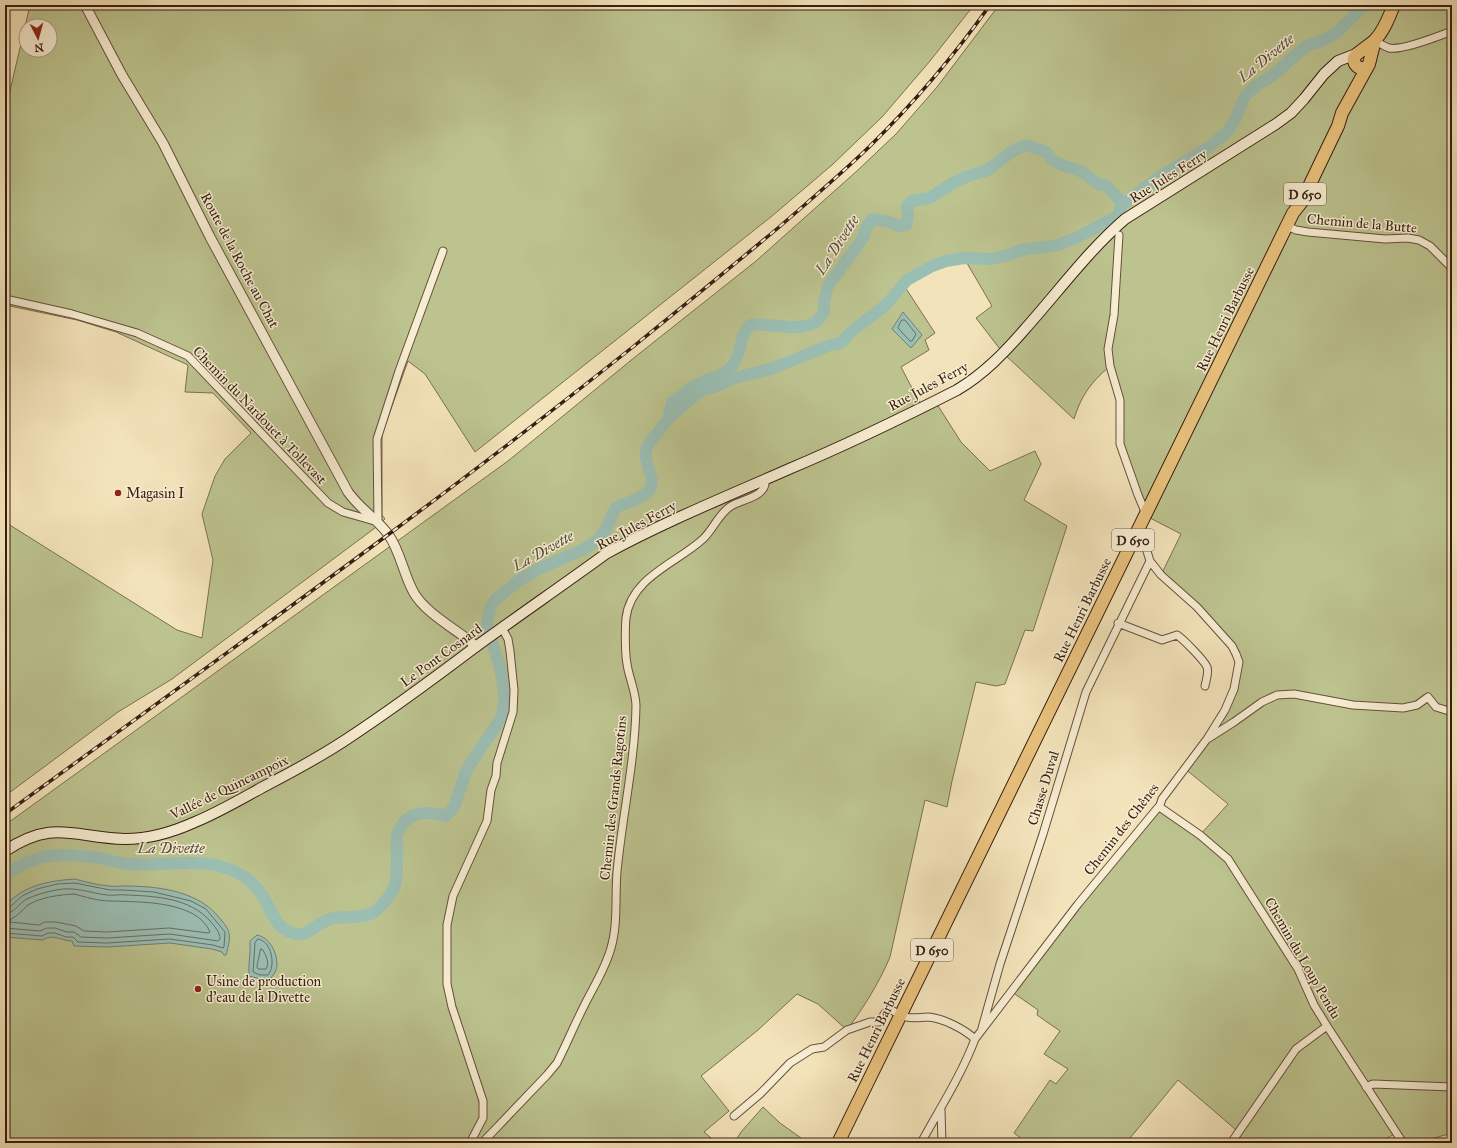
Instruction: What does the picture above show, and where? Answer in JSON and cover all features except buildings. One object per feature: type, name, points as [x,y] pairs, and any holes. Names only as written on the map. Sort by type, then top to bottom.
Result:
[{"type":"main road","points":[[1361,60],[1386,23],[1394,5]]},
{"type":"main road","name":"Rue Jules Ferry","points":[[499,630],[607,553],[658,527],[922,408],[974,380],[1003,353],[1105,237],[1126,219],[1291,113],[1324,74],[1338,61],[1361,60]]},
{"type":"main road","name":"Rue Henri Barbusse","points":[[847,1124],[1293,213],[1301,202],[1338,126],[1342,113],[1359,84],[1361,60]]},
{"type":"main road","name":"Le Pont Cosnard","points":[[403,701],[499,630]]},
{"type":"main road","name":"Vallée de Quincampoix","points":[[5,851],[26,839],[46,832],[66,832],[110,838],[132,839],[162,834],[182,827],[219,811],[312,761],[403,701]]},
{"type":"main road","name":"D 650","points":[[834,1143],[847,1124]]},
{"type":"main road","name":"D 650","points":[[838,1143],[847,1124]]},
{"type":"street","name":"Route de la Roche au Chat","points":[[86,5],[122,75],[162,143],[210,236],[254,315],[341,480],[354,500],[378,522],[394,542],[399,552],[410,586],[419,600],[427,609],[464,636],[476,647]]},
{"type":"street","points":[[1375,40],[1381,45],[1394,48],[1420,43],[1452,31]]},
{"type":"street","name":"Chemin de la Butte","points":[[1287,226],[1296,230],[1308,232],[1385,239],[1408,238],[1419,240],[1430,246],[1450,266]]},
{"type":"street","points":[[1119,235],[1114,315],[1108,348],[1110,366],[1120,400],[1120,444],[1146,514]]},
{"type":"street","points":[[378,522],[377,439],[399,371],[443,251]]},
{"type":"street","name":"Chemin du Nardouet à Tollevast","points":[[5,300],[72,314],[136,333],[188,356],[328,503],[343,512],[378,522]]},
{"type":"street","name":"Chemin des Grands Ragotins","points":[[482,1143],[547,1075],[557,1062],[612,947],[616,911],[617,872],[635,723],[636,704],[626,662],[626,617],[631,600],[645,582],[660,569],[703,539],[730,507],[759,494],[763,490],[765,480]]},
{"type":"street","name":"Chemin des Chênes","points":[[921,1143],[941,1109],[968,1057],[975,1039],[992,1019],[1078,904],[1160,805],[1166,793],[1207,739],[1225,710],[1234,689],[1239,662],[1232,646],[1197,607],[1161,575],[1150,561],[1146,548],[1134,540]]},
{"type":"street","name":"Chasse Duval","points":[[981,1031],[1000,964],[1043,834],[1086,692],[1114,635],[1118,623],[1150,561]]},
{"type":"street","points":[[1118,623],[1162,640],[1177,635],[1183,639],[1207,666],[1208,674],[1205,686]]},
{"type":"street","points":[[470,1143],[483,1118],[483,1101],[452,1007],[447,984],[447,925],[453,896],[487,821],[491,790],[496,776],[497,763],[513,712],[514,690],[508,639],[499,630]]},
{"type":"street","points":[[1207,739],[1262,702],[1277,695],[1286,693],[1353,705],[1402,708],[1417,705],[1428,697],[1436,707],[1452,712]]},
{"type":"street","name":"Chemin du Loup Pendu","points":[[1160,805],[1161,808],[1200,835],[1228,859],[1298,969],[1314,1005],[1403,1143]]},
{"type":"street","points":[[734,1116],[760,1094],[790,1063],[812,1049],[824,1047],[847,1030],[870,1022],[879,1022],[885,1013],[890,1010],[895,1011],[900,1015],[912,1018],[930,1017],[954,1024],[975,1039]]},
{"type":"street","points":[[1231,1143],[1296,1049],[1327,1026]]},
{"type":"street","points":[[1366,1087],[1373,1084],[1452,1087]]},
{"type":"street","points":[[941,1109],[942,1143]]},
{"type":"street","points":[[927,1132],[932,1131],[938,1134],[942,1143]]},
{"type":"green space","points":[[30,5],[974,5],[930,61],[882,117],[832,165],[772,216],[475,452],[425,374],[408,361],[382,434],[382,515],[385,519],[172,679],[118,712],[5,796],[5,522],[177,630],[202,638],[213,560],[202,514],[215,476],[225,459],[251,433],[213,393],[185,392],[188,365],[116,332],[77,320],[5,305],[5,104],[6,108],[18,56],[18,58],[58,58],[58,18],[27,18]]},
{"type":"green space","points":[[999,5],[1452,5],[1452,1133],[1417,1143],[1403,1143],[1396,1133],[1379,1143],[1231,1143],[1238,1133],[1235,1129],[1178,1080],[1126,1143],[1027,1143],[1014,1133],[1050,1080],[1056,1084],[1068,1069],[1044,1054],[1060,1031],[1037,1015],[1038,1010],[1012,992],[1160,805],[1200,835],[1228,804],[1184,768],[1225,710],[1239,662],[1232,646],[1161,575],[1181,534],[1152,519],[1146,514],[1120,444],[1121,410],[1109,367],[1087,390],[1074,419],[1003,353],[976,318],[992,306],[964,258],[948,261],[923,270],[915,274],[903,284],[935,333],[925,340],[929,350],[901,367],[922,407],[935,401],[961,442],[990,471],[1035,451],[1041,464],[1024,500],[1067,526],[1033,631],[1025,630],[1005,684],[996,686],[976,682],[947,807],[925,800],[890,957],[871,995],[847,1030],[818,1004],[797,994],[758,1030],[701,1076],[729,1111],[704,1132],[717,1143],[5,1143],[5,825],[508,461],[635,357],[756,261],[896,134],[937,87]]},
{"type":"green space","points":[[763,1107],[780,1123],[808,1143],[734,1143],[741,1132]]},
{"type":"water","points":[[903,312],[922,335],[911,348],[892,329]]},
{"type":"water","points":[[75,879],[111,886],[136,886],[173,891],[197,900],[207,906],[225,924],[229,933],[229,942],[226,955],[212,949],[170,943],[107,947],[74,946],[72,941],[54,937],[43,940],[5,937],[5,906],[12,899],[20,893],[37,885]]},
{"type":"water","points":[[257,935],[269,942],[276,955],[277,964],[271,978],[260,979],[249,976],[250,941]]},
{"type":"waterway","name":"La Divette","points":[[5,875],[32,861],[55,855],[94,857],[126,864],[202,863],[230,869],[246,878],[262,895],[275,919],[289,932],[301,934],[310,931],[329,919],[363,916],[373,913],[386,900],[395,886],[397,871],[397,836],[400,828],[404,822],[410,818],[423,813],[446,816],[454,807],[467,769],[501,718],[505,698],[500,667],[488,630],[487,623],[490,608],[495,600],[518,581],[539,569],[584,549],[599,539],[617,507],[639,498],[650,490],[652,480],[646,458],[646,450],[650,442],[668,419],[703,390],[734,378],[771,369],[830,345],[838,344],[843,341],[852,331],[886,305],[907,280],[932,266],[946,261],[964,258],[991,259],[1018,251],[1055,246],[1076,238],[1120,215],[1120,207],[1123,204],[1158,178],[1209,147],[1228,131],[1235,120],[1245,96],[1256,86],[1272,76],[1306,46],[1322,41],[1337,32],[1365,5]]},
{"type":"waterway","name":"La Divette","points":[[668,419],[672,403],[691,388],[706,380],[721,375],[733,366],[739,352],[743,335],[750,325],[758,324],[801,327],[816,322],[824,312],[824,303],[828,286],[863,238],[867,226],[872,219],[886,221],[899,226],[906,225],[908,214],[907,206],[912,201],[930,198],[951,184],[968,176],[988,170],[1011,152],[1026,145],[1045,152],[1052,159],[1063,166],[1078,170],[1099,184],[1106,185],[1123,204]]},
{"type":"railway","points":[[5,814],[401,525],[557,407],[724,273],[824,188],[886,130],[933,79],[990,5]]},
{"type":"place","name":"Magasin I","points":[[118,493]]},
{"type":"place","name":"Usine de production d'eau de la Divette","points":[[198,989]]}]
